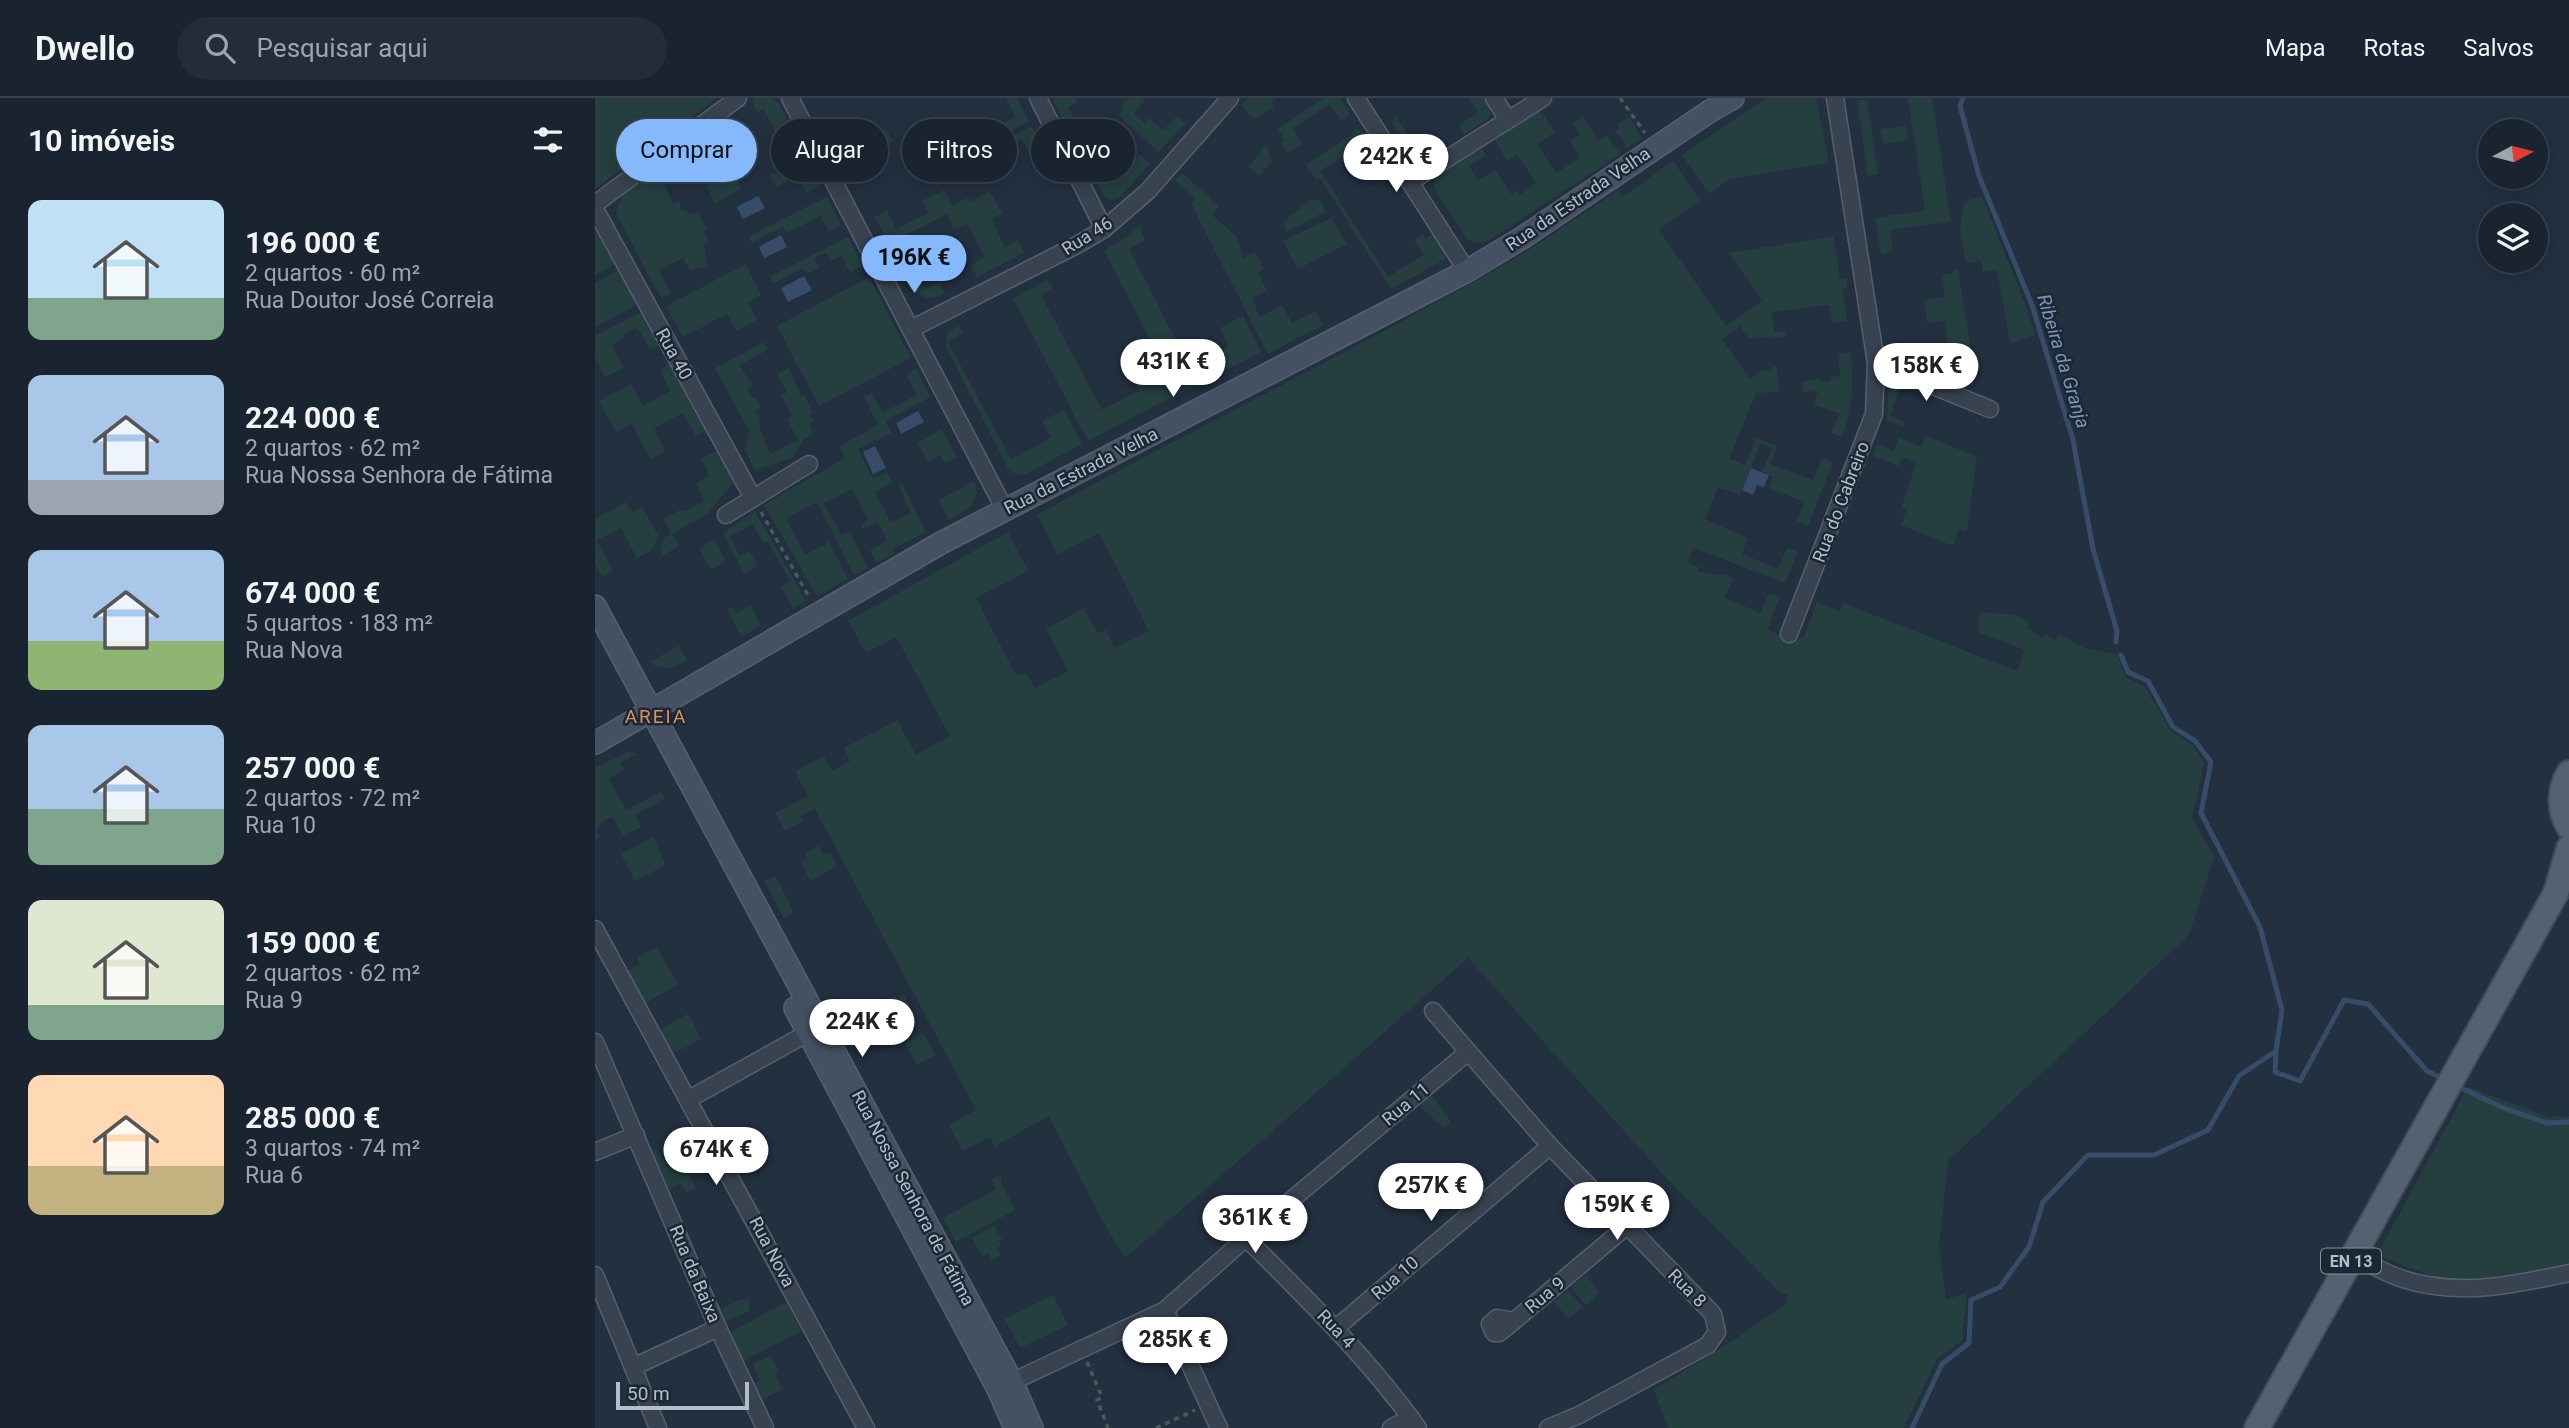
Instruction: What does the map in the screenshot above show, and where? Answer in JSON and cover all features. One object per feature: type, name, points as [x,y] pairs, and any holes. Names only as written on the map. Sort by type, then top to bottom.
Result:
[{"type":"main road","points":[[2569,773],[2562,792],[2562,807],[2569,827]]},
{"type":"main road","name":"EN 13","points":[[2257,1428],[2450,1083],[2563,888],[2569,848]]},
{"type":"street","points":[[595,207],[738,98]]},
{"type":"street","points":[[790,98],[1005,510]]},
{"type":"street","points":[[1038,98],[1104,229]]},
{"type":"street","name":"Rua 46","points":[[911,329],[1104,229],[1148,191],[1230,98]]},
{"type":"street","points":[[1356,98],[1467,271]]},
{"type":"street","points":[[1494,98],[1508,120]]},
{"type":"street","points":[[1410,182],[1543,98]]},
{"type":"street","name":"Rua da Estrada Velha","points":[[595,743],[818,612],[1005,510],[1467,271],[1522,238],[1717,105],[1733,98]]},
{"type":"street","points":[[1828,98],[1836,117]]},
{"type":"street","points":[[1835,98],[1836,117]]},
{"type":"street","name":"Rua do Cabreiro","points":[[1789,634],[1874,414],[1876,363],[1836,117]]},
{"type":"street","name":"Rua 40","points":[[595,207],[753,498]]},
{"type":"street","points":[[1876,363],[1990,409]]},
{"type":"street","points":[[726,515],[809,464]]},
{"type":"street","points":[[595,606],[646,713]]},
{"type":"street","points":[[595,633],[646,713]]},
{"type":"street","name":"Rua Nossa Senhora de Fátima","points":[[646,713],[1005,1385],[1032,1428]]},
{"type":"street","name":"Rua Nova","points":[[595,929],[866,1428]]},
{"type":"street","name":"Rua 8","points":[[1433,1011],[1550,1146],[1713,1314],[1717,1332],[1708,1345],[1579,1415],[1548,1428]]},
{"type":"street","points":[[689,1099],[814,1029]]},
{"type":"street","name":"Rua da Baixa","points":[[595,1042],[718,1328],[765,1428]]},
{"type":"street","name":"Rua 11","points":[[1005,1385],[1164,1310],[1468,1052]]},
{"type":"street","points":[[595,1153],[636,1135]]},
{"type":"street","name":"Rua 10","points":[[1336,1328],[1550,1146]]},
{"type":"street","name":"Rua 9","points":[[1494,1333],[1499,1333],[1627,1227]]},
{"type":"street","name":"Rua 4","points":[[1246,1238],[1336,1328],[1385,1384],[1414,1423]]},
{"type":"street","points":[[2354,1256],[2402,1279],[2457,1289],[2508,1286],[2569,1273]]},
{"type":"street","points":[[597,1286],[658,1428]]},
{"type":"street","points":[[1164,1310],[1219,1428]]},
{"type":"street","points":[[633,1367],[718,1328]]},
{"type":"street","name":"Rua Nossa Senhora de Fátima","points":[[1005,1385],[1015,1428]]},
{"type":"street","points":[[1391,1428],[1414,1423]]},
{"type":"path","points":[[1620,98],[1655,148]]},
{"type":"path","points":[[753,498],[818,612]]},
{"type":"path","points":[[1082,1351],[1102,1397],[1097,1400],[1108,1428]]},
{"type":"path","points":[[1156,1428],[1208,1404]]},
{"type":"green space","points":[[595,98],[717,98],[689,119],[616,119],[616,173],[595,189]]},
{"type":"green space","points":[[772,98],[779,104],[787,119],[771,119],[771,123],[764,109],[757,112],[752,100]]},
{"type":"green space","points":[[1006,98],[1017,98],[1029,121],[1017,127],[1017,119],[1011,119],[1015,117]]},
{"type":"green space","points":[[1075,98],[1077,102],[1068,107],[1074,119],[1063,119],[1053,100]]},
{"type":"green space","points":[[1130,98],[1146,99],[1134,113],[1144,123],[1149,118],[1163,130],[1177,116],[1185,123],[1159,152],[1135,130],[1135,119],[1122,119],[1119,116],[1123,103]]},
{"type":"green space","points":[[1248,98],[1276,98],[1271,102],[1274,107],[1254,119],[1241,105]]},
{"type":"green space","points":[[1324,98],[1340,98],[1350,114],[1341,120],[1329,104],[1293,129],[1302,144],[1288,153],[1281,143],[1285,140],[1278,129]]},
{"type":"green space","points":[[1469,98],[1483,98],[1490,115],[1464,134],[1459,125],[1478,113]]},
{"type":"green space","points":[[1766,98],[1816,98],[1829,163],[1730,179],[1709,194],[1682,155]]},
{"type":"green space","points":[[1908,98],[1932,98],[1951,221],[1890,230],[1893,252],[1881,254],[1875,218],[1925,210]]},
{"type":"green space","points":[[1867,99],[1878,174],[1868,176],[1857,101]]},
{"type":"green space","points":[[1540,110],[1555,132],[1537,144],[1556,173],[1580,158],[1570,141],[1580,134],[1573,123],[1583,116],[1598,140],[1608,135],[1613,146],[1621,153],[1486,242],[1475,243],[1467,239],[1434,188],[1434,182],[1438,175],[1482,148],[1486,155],[1469,166],[1478,180],[1495,170],[1511,194],[1516,190],[1520,195],[1536,183],[1517,155],[1507,161],[1495,140]]},
{"type":"green space","points":[[1629,117],[1642,138],[1626,149],[1623,140],[1614,131],[1619,127],[1618,124]]},
{"type":"green space","points":[[1397,118],[1417,150],[1433,141],[1438,149],[1423,158],[1413,156],[1391,122]]},
{"type":"green space","points":[[1906,126],[1908,140],[1883,144],[1880,129]]},
{"type":"green space","points":[[1031,127],[1031,155],[1022,139],[1017,142],[1017,134]]},
{"type":"green space","points":[[1359,129],[1373,150],[1369,153],[1372,158],[1365,163],[1356,148],[1320,171],[1388,277],[1424,254],[1414,239],[1422,234],[1425,238],[1435,232],[1447,252],[1444,260],[1391,289],[1320,178],[1316,179],[1306,165]]},
{"type":"green space","points":[[1267,145],[1272,162],[1259,176],[1248,167]]},
{"type":"green space","points":[[1140,154],[1150,163],[1135,180],[1135,159]]},
{"type":"green space","points":[[1673,161],[1700,200],[1659,230],[1726,326],[1762,301],[1729,253],[1833,236],[1840,279],[1846,279],[1847,288],[1842,289],[1847,321],[1832,323],[1829,305],[1772,312],[1774,332],[1786,331],[1785,337],[1749,338],[1740,326],[1722,339],[1750,379],[1777,365],[1779,392],[1756,393],[1729,459],[1745,465],[1756,438],[1777,446],[1770,464],[1813,480],[1822,458],[1833,462],[1808,526],[1797,521],[1804,502],[1769,488],[1773,477],[1762,472],[1772,448],[1760,444],[1740,495],[1718,487],[1705,519],[1748,538],[1742,554],[1778,569],[1787,548],[1798,552],[1785,583],[1694,548],[1687,563],[1699,567],[1698,571],[1733,578],[1725,598],[1760,613],[1769,593],[1780,596],[1767,630],[1795,640],[1804,637],[1817,602],[1839,611],[1843,603],[2017,671],[2025,650],[1978,632],[1980,612],[2018,615],[2029,623],[2027,627],[2042,638],[2045,634],[2054,640],[2059,634],[2087,649],[2117,654],[2125,677],[2144,686],[2172,732],[2192,744],[2204,763],[2192,818],[2214,857],[2189,935],[1948,1161],[1939,1248],[1946,1300],[1967,1292],[1962,1341],[1937,1359],[1904,1428],[1668,1428],[1654,1390],[1787,1303],[1788,1295],[1777,1290],[1660,1171],[1468,958],[1125,1258],[1099,1215],[1049,1116],[995,1146],[990,1137],[963,1151],[949,1125],[976,1110],[815,809],[801,816],[803,821],[785,831],[775,813],[808,796],[795,771],[824,756],[832,771],[850,761],[844,748],[897,720],[916,755],[950,736],[896,637],[866,653],[848,621],[1008,532],[1028,571],[976,598],[1016,675],[1027,674],[1035,688],[1068,671],[1046,629],[1084,608],[1097,632],[1106,630],[1115,648],[1149,631],[1099,533],[1057,554],[1037,515],[1452,294],[1511,261],[1618,191],[1622,197]]},
{"type":"green space","points":[[1182,173],[1219,206],[1212,215],[1237,237],[1243,258],[1255,252],[1264,270],[1258,273],[1267,290],[1253,298],[1259,317],[1282,305],[1292,323],[1316,311],[1323,325],[1268,354],[1191,204],[1195,199],[1175,181]]},
{"type":"green space","points":[[640,182],[663,182],[673,204],[680,201],[681,209],[694,215],[698,212],[707,229],[704,231],[709,242],[704,245],[707,267],[690,270],[683,258],[659,270],[671,294],[661,298],[619,219],[616,210],[624,194]]},
{"type":"green space","points":[[715,182],[738,182],[741,189],[715,203],[706,186]]},
{"type":"green space","points":[[774,182],[786,182],[776,187]]},
{"type":"green space","points":[[801,182],[819,182],[821,186],[806,193]]},
{"type":"green space","points":[[1096,182],[1133,182],[1118,199],[1110,200],[1104,197]]},
{"type":"green space","points":[[944,190],[952,206],[967,198],[970,202],[990,191],[1002,213],[991,219],[1005,247],[1018,240],[1024,253],[977,277],[971,265],[984,257],[967,223],[954,229],[947,214],[889,243],[875,217],[887,211],[896,229],[928,213],[922,201]]},
{"type":"green space","points":[[1982,196],[2035,335],[2010,344],[1997,270],[1983,272],[1981,261],[1966,263],[1960,229],[1964,202]]},
{"type":"green space","points":[[827,197],[841,225],[829,231],[820,216],[787,233],[783,227],[752,243],[749,236]]},
{"type":"green space","points":[[1312,199],[1320,201],[1326,211],[1286,232],[1284,224],[1290,216]]},
{"type":"green space","points":[[1331,218],[1347,244],[1298,269],[1283,241]]},
{"type":"green space","points":[[595,225],[617,263],[595,275]]},
{"type":"green space","points":[[1139,226],[1145,240],[1129,249],[1189,366],[1228,346],[1220,328],[1243,316],[1261,352],[1178,395],[1104,250],[1127,237]]},
{"type":"green space","points":[[848,237],[863,266],[850,272],[841,256],[831,261],[826,252],[814,258],[819,268],[807,274],[803,268],[773,284],[769,277]]},
{"type":"green space","points":[[910,260],[925,289],[939,282],[945,293],[928,297],[916,292],[900,265]]},
{"type":"green space","points":[[746,264],[761,295],[748,303],[757,320],[736,331],[727,314],[683,337],[666,306]]},
{"type":"green space","points":[[620,269],[639,304],[595,327],[595,283]]},
{"type":"green space","points":[[1953,269],[1958,269],[1973,364],[1949,366],[1920,360],[1963,353],[1961,342],[1948,344],[1945,320],[1927,323],[1924,300],[1945,297],[1942,275],[1953,273]]},
{"type":"green space","points":[[869,277],[911,358],[819,406],[777,326]]},
{"type":"green space","points":[[1048,280],[1053,288],[1041,295],[1102,410],[1139,391],[1132,376],[1155,364],[1172,397],[1088,441],[1013,298]]},
{"type":"green space","points":[[643,311],[661,344],[650,349],[636,328],[624,335],[625,338],[612,345],[624,368],[605,377],[595,359],[595,336]]},
{"type":"green space","points":[[959,326],[963,333],[948,342],[1011,459],[1051,438],[1042,421],[1064,410],[1082,444],[1026,474],[1015,474],[1008,468],[945,345],[948,332]]},
{"type":"green space","points":[[764,342],[768,350],[739,365],[753,386],[747,389],[761,407],[755,411],[761,421],[758,423],[770,454],[798,440],[787,419],[792,416],[781,396],[787,392],[777,374],[789,368],[801,396],[804,395],[813,413],[810,415],[814,422],[809,425],[814,434],[803,440],[792,458],[755,470],[745,450],[749,431],[715,368]]},
{"type":"green space","points":[[1851,352],[1852,395],[1842,437],[1831,433],[1840,414],[1814,405],[1818,391],[1802,392],[1801,382],[1819,378],[1819,382],[1831,381],[1831,377],[1840,376],[1838,354]]},
{"type":"green space","points":[[671,363],[707,430],[696,436],[683,413],[654,428],[665,452],[650,459],[632,424],[616,432],[599,401],[631,384],[643,406],[670,391],[660,370]]},
{"type":"green space","points":[[916,369],[930,397],[886,421],[891,433],[858,449],[873,479],[887,472],[892,483],[874,492],[891,522],[911,513],[898,484],[901,482],[926,532],[892,549],[894,554],[876,563],[870,550],[887,541],[878,522],[863,529],[862,525],[868,520],[852,489],[824,503],[841,535],[850,531],[868,568],[854,575],[817,502],[786,518],[805,555],[829,542],[848,579],[817,596],[764,505],[845,458],[839,446],[878,425],[864,397],[872,393],[882,413],[917,395],[906,374]]},
{"type":"green space","points":[[1889,380],[1901,385],[1890,417],[1905,422],[1903,426],[1887,420]]},
{"type":"green space","points":[[942,429],[957,457],[945,463],[940,455],[928,462],[918,443]]},
{"type":"green space","points":[[1925,435],[1977,457],[1967,532],[1959,529],[1953,546],[1901,525],[1907,509],[1902,507],[1916,462],[1902,457],[1899,466],[1873,456],[1877,444],[1894,451],[1899,437],[1921,447]]},
{"type":"green space","points":[[718,450],[735,481],[707,514],[672,534],[679,546],[663,555],[660,549],[664,538],[671,534],[663,519],[705,501],[696,483],[710,476],[701,459]]},
{"type":"green space","points":[[974,481],[977,493],[972,506],[949,520],[939,500]]},
{"type":"green space","points":[[626,502],[632,512],[642,506],[659,537],[651,551],[637,558],[621,528],[597,540],[613,571],[602,577],[595,564],[595,519]]},
{"type":"green space","points":[[755,511],[806,601],[793,608],[781,587],[790,581],[768,541],[763,543],[753,524],[730,536],[739,556],[749,551],[758,566],[744,574],[723,533]]},
{"type":"green space","points":[[714,539],[726,562],[711,570],[699,549]]},
{"type":"green space","points":[[751,606],[761,626],[741,637],[728,609],[731,607],[735,614]]},
{"type":"green space","points":[[679,646],[687,660],[682,663],[663,668],[649,662]]},
{"type":"green space","points":[[628,752],[636,754],[620,763],[624,770],[609,778],[626,810],[661,792],[665,799],[635,815],[641,827],[623,836],[613,817],[605,820],[596,831],[600,838],[595,840],[595,768]]},
{"type":"green space","points":[[653,837],[666,865],[635,881],[621,854]]},
{"type":"green space","points":[[819,846],[824,855],[830,852],[838,866],[810,881],[801,862],[808,859],[805,853]]},
{"type":"green space","points":[[775,876],[794,913],[784,918],[764,881]]},
{"type":"green space","points":[[657,947],[678,985],[643,1004],[625,972],[640,964],[637,957]]},
{"type":"green space","points":[[904,995],[911,1009],[889,1021],[879,1004],[895,996],[897,999]]},
{"type":"green space","points":[[688,1014],[701,1039],[671,1055],[657,1031]]},
{"type":"green space","points":[[923,1033],[936,1055],[917,1065],[905,1043]]},
{"type":"green space","points":[[2468,1087],[2549,1117],[2569,1116],[2569,1267],[2495,1280],[2447,1282],[2377,1255]]},
{"type":"green space","points":[[1431,1095],[1450,1120],[1448,1126],[1444,1127],[1426,1113],[1420,1104]]},
{"type":"green space","points":[[656,1148],[668,1168],[703,1149],[709,1158],[687,1170],[696,1188],[686,1193],[681,1184],[669,1189],[651,1150]]},
{"type":"green space","points":[[1000,1175],[1015,1210],[956,1242],[943,1218],[996,1189],[992,1179]]},
{"type":"green space","points":[[994,1226],[1002,1239],[997,1248],[1001,1255],[992,1260],[988,1253],[982,1256],[972,1238]]},
{"type":"green space","points":[[1586,1275],[1599,1292],[1586,1306],[1571,1287]]},
{"type":"green space","points":[[1568,1290],[1583,1307],[1568,1319],[1554,1302]]},
{"type":"green space","points":[[1053,1295],[1068,1325],[1020,1348],[1005,1319]]},
{"type":"green space","points":[[749,1299],[749,1311],[726,1321],[721,1309]]},
{"type":"green space","points":[[786,1302],[802,1331],[743,1361],[731,1332]]},
{"type":"green space","points":[[771,1356],[778,1370],[775,1372],[782,1390],[760,1400],[753,1384],[760,1381],[753,1364]]},
{"type":"water","points":[[758,196],[765,208],[743,219],[737,207]]},
{"type":"water","points":[[781,235],[787,247],[764,258],[759,247]]},
{"type":"water","points":[[804,276],[812,290],[788,302],[781,288]]},
{"type":"water","points":[[918,411],[924,422],[901,434],[896,423]]},
{"type":"water","points":[[875,446],[886,468],[873,474],[863,452]]},
{"type":"water","points":[[1751,468],[1769,475],[1764,487],[1757,485],[1753,495],[1742,490]]},
{"type":"waterway","name":"Ribeira da Granja","points":[[1963,98],[1960,106],[1979,176],[2032,305],[2073,440],[2093,549],[2117,631],[2116,642]]},
{"type":"waterway","name":"Ribeira da Granja","points":[[1912,1428],[1942,1364],[1969,1343],[1971,1300],[2000,1287],[2029,1247],[2043,1202],[2088,1155],[2154,1155],[2208,1130],[2239,1076],[2276,1051],[2282,1010],[2260,927],[2201,813],[2211,762],[2195,741],[2173,727],[2148,681],[2128,672],[2121,655]]},
{"type":"waterway","points":[[2276,1051],[2275,1072],[2300,1081],[2344,1000],[2368,1004],[2427,1071],[2445,1080]]},
{"type":"waterway","points":[[2457,1086],[2501,1107],[2547,1123],[2569,1122]]},
{"type":"district","name":"AREIA","points":[[656,716]]}]
